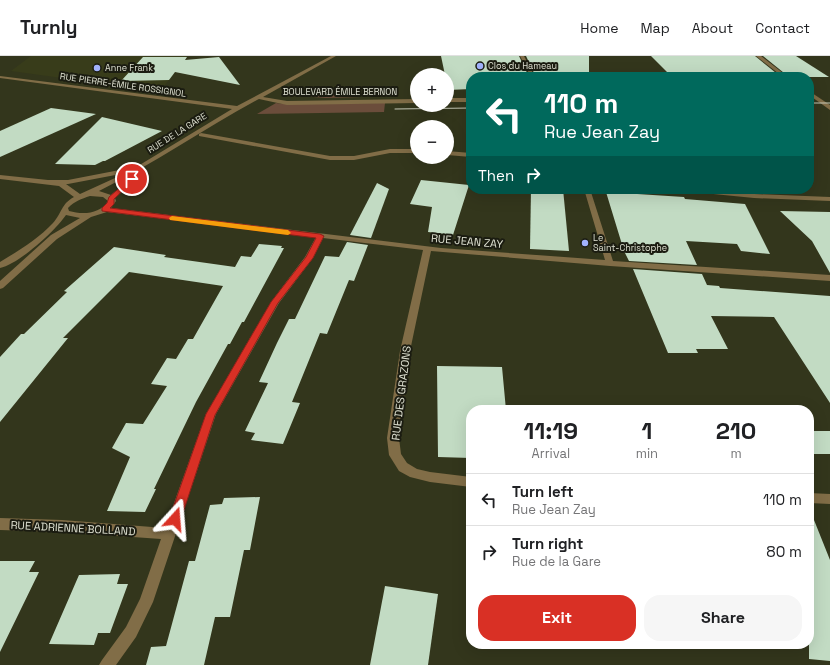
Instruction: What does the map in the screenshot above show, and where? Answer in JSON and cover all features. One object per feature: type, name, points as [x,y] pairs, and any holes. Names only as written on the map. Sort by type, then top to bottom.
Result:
[{"type":"street","name":"RUE DE LA GARE","points":[[0,266],[44,236],[57,222],[68,203],[106,186],[334,56]]},
{"type":"street","name":"RUE DE LA GARE","points":[[260,98],[339,56]]},
{"type":"street","points":[[522,56],[530,72]]},
{"type":"street","points":[[758,56],[779,72]]},
{"type":"street","name":"RUE PIERRE-ÉMILE ROSSIGNOL","points":[[0,77],[240,109]]},
{"type":"street","points":[[814,97],[822,97]]},
{"type":"street","name":"BOULEVARD ÉMILE BERNON","points":[[260,98],[287,103],[410,101]]},
{"type":"street","points":[[814,98],[830,108]]},
{"type":"street","points":[[454,100],[466,100]]},
{"type":"street","name":"RUE DE LA GARE","points":[[104,209],[111,204],[111,198],[137,176],[240,109]]},
{"type":"street","points":[[201,134],[330,158],[354,158],[390,151],[410,151]]},
{"type":"street","points":[[454,154],[466,155]]},
{"type":"street","points":[[50,182],[68,182],[138,168]]},
{"type":"street","points":[[0,177],[61,184],[82,196],[104,194],[111,198]]},
{"type":"street","points":[[589,194],[610,264]]},
{"type":"street","points":[[734,194],[830,199]]},
{"type":"street","points":[[0,286],[54,237],[92,214],[104,209]]},
{"type":"street","name":"RUE JEAN ZAY","points":[[104,209],[427,249],[610,264],[830,278]]},
{"type":"street","points":[[64,210],[66,213],[78,216],[92,214]]},
{"type":"street","points":[[107,665],[131,632],[146,602],[211,414],[275,302],[309,258],[320,236]]},
{"type":"street","name":"RUE DES GRAZONS","points":[[427,249],[405,351],[393,438],[395,455],[403,467],[414,473],[430,477],[466,481]]},
{"type":"street","points":[[814,498],[830,499]]},
{"type":"street","name":"RUE ADRIENNE BOLLAND","points":[[0,524],[62,526],[170,534]]},
{"type":"shaded area","name":"Anne Frank","points":[[31,56],[187,56],[165,85],[134,85],[136,82],[98,83],[11,71]]},
{"type":"shaded area","points":[[328,93],[361,97],[326,98],[301,96]]},
{"type":"shaded area","points":[[276,103],[385,103],[384,112],[257,114]]},
{"type":"building","name":"Clos du Hameau","points":[[441,56],[519,56],[527,72],[466,72],[466,89],[454,90],[454,68],[444,68]]},
{"type":"building","points":[[526,56],[589,56],[589,72],[534,72]]},
{"type":"building","points":[[651,56],[755,56],[775,72],[667,72]]},
{"type":"building","points":[[763,56],[796,56],[829,77],[814,77],[814,72],[783,72]]},
{"type":"building","points":[[143,57],[187,57],[185,60],[219,57],[240,85],[175,72],[169,80],[121,81]]},
{"type":"building","points":[[51,108],[96,114],[0,157],[0,131]]},
{"type":"building","points":[[102,117],[162,131],[95,165],[55,164]]},
{"type":"building","points":[[421,180],[466,185],[466,194],[453,235],[428,232],[432,207],[410,204]]},
{"type":"building","points":[[377,183],[389,189],[371,238],[350,235]]},
{"type":"building","points":[[531,194],[563,194],[569,251],[530,249]]},
{"type":"building","points":[[607,194],[684,197],[685,199],[745,204],[770,254],[741,251],[737,244],[686,241],[697,265],[629,261],[624,251]]},
{"type":"building","points":[[780,211],[830,212],[830,273],[812,241]]},
{"type":"building","points":[[347,242],[368,245],[354,281],[349,280],[327,334],[320,333],[292,402],[300,403],[283,444],[251,440],[255,433],[245,431],[268,383],[259,382],[277,343],[289,319],[295,319],[325,256],[339,257]]},
{"type":"building","points":[[259,244],[282,246],[281,248],[284,248],[244,322],[242,322],[230,344],[228,344],[196,402],[154,489],[156,489],[145,512],[107,511],[130,457],[112,448],[126,423],[143,424],[167,386],[151,384],[167,358],[176,359],[188,339],[193,339],[223,286],[129,272],[63,338],[68,338],[0,422],[0,357],[21,334],[24,334],[67,292],[64,291],[114,247],[166,255],[164,257],[235,267],[241,256],[251,257]]},
{"type":"building","points":[[633,269],[702,274],[707,285],[719,286],[720,288],[830,296],[830,403],[774,317],[711,316],[728,349],[696,349],[698,353],[668,353]]},
{"type":"building","points":[[437,366],[502,367],[506,405],[466,405],[466,458],[438,457]]},
{"type":"building","points":[[814,431],[830,431],[830,454],[814,454]]},
{"type":"building","points":[[260,497],[250,550],[244,550],[230,617],[215,617],[204,665],[146,665],[151,647],[166,646],[189,561],[195,561],[210,505],[222,504],[224,498]]},
{"type":"building","points":[[814,520],[830,560],[830,661],[809,659],[809,649],[814,649]]},
{"type":"building","points":[[0,561],[35,561],[29,572],[39,572],[0,652]]},
{"type":"building","points":[[120,574],[117,584],[128,584],[110,633],[98,633],[94,645],[49,644],[79,575]]},
{"type":"building","points":[[385,586],[438,594],[428,665],[370,665]]},
{"type":"tram line","points":[[814,103],[830,103]]},
{"type":"tram line","points":[[395,109],[466,108]]},
{"type":"slow traffic","points":[[172,218],[288,233]]},
{"type":"place","name":"Clos du Hameau","points":[[480,66]]},
{"type":"place","name":"Anne Frank","points":[[97,68]]},
{"type":"place","name":"Le Saint-Christophe","points":[[585,243]]},
{"type":"route","points":[[132,179],[111,198],[111,204],[104,209],[126,213],[320,236],[309,258],[275,302],[211,414],[175,519]]}]
